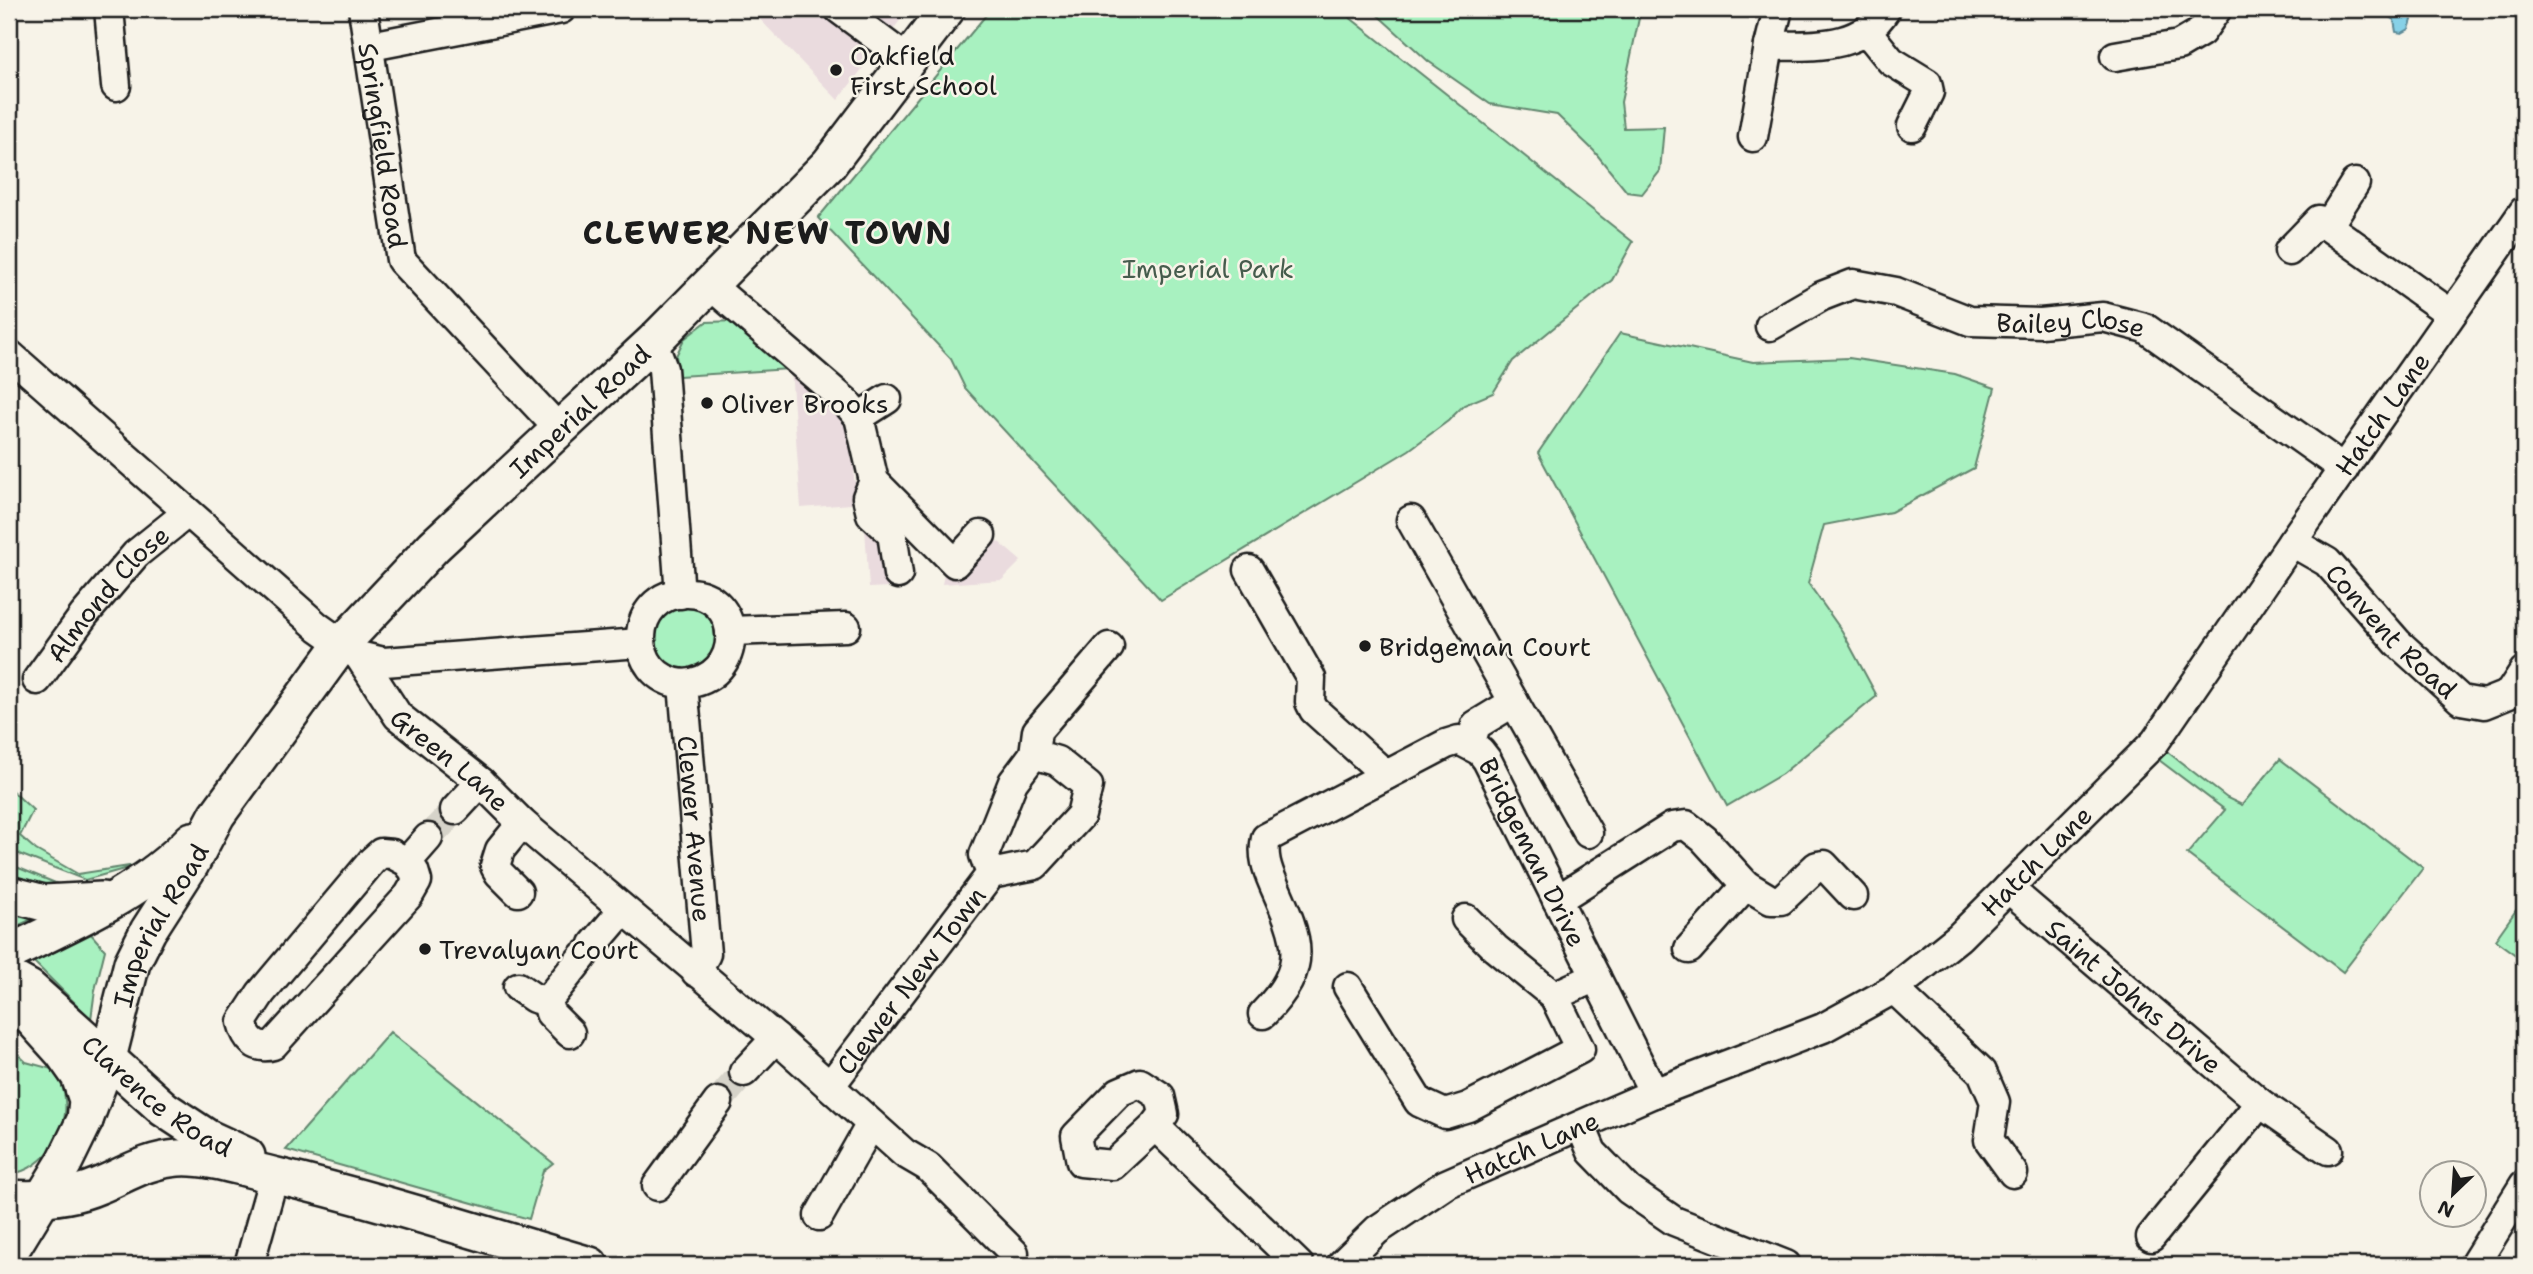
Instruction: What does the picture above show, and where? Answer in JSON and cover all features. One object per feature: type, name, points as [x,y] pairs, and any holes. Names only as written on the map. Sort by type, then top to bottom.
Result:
[{"type":"main road","name":"Imperial Road","points":[[9,953],[118,898],[162,869],[217,815],[435,546],[653,342],[829,164],[947,9]]},
{"type":"main road","name":"Imperial Road","points":[[9,1253],[25,1199],[64,1163],[85,1121],[108,1058],[132,963],[148,930],[191,864],[217,815]]},
{"type":"main road","points":[[9,894],[44,903],[118,898]]},
{"type":"main road","points":[[14,981],[79,1076],[87,1100],[85,1121]]},
{"type":"main road","name":"Clarence Road","points":[[14,981],[108,1058],[164,1109],[208,1138],[324,1188]]},
{"type":"main road","name":"Clarence Road","points":[[25,1199],[97,1187],[146,1164],[179,1158],[208,1160],[324,1188],[590,1265]]},
{"type":"street","points":[[108,9],[116,86]]},
{"type":"street","name":"Springfield Road","points":[[363,9],[371,46],[401,260],[559,429]]},
{"type":"street","points":[[371,46],[561,9]]},
{"type":"street","points":[[839,9],[909,61]]},
{"type":"street","points":[[1753,137],[1778,9]]},
{"type":"street","points":[[1769,46],[1825,45],[1856,38],[1882,16],[1886,9]]},
{"type":"street","points":[[2115,56],[2179,45],[2201,32],[2217,9]]},
{"type":"street","points":[[1866,30],[1891,61],[1927,83],[1929,92],[1912,126]]},
{"type":"street","points":[[2289,251],[2324,223],[2356,183]]},
{"type":"street","name":"Hatch Lane","points":[[1341,1265],[1377,1230],[1446,1184],[1654,1093],[1823,1028],[1894,989],[1959,937],[2155,743],[2524,211]]},
{"type":"street","points":[[2324,223],[2451,314]]},
{"type":"street","name":"Bailey Close","points":[[1770,326],[1822,296],[1853,284],[1896,292],[1970,321],[2041,323],[2103,317],[2145,328],[2344,470]]},
{"type":"street","points":[[710,285],[845,401],[859,417],[874,481],[955,563],[981,535]]},
{"type":"street","points":[[653,342],[663,369],[680,594]]},
{"type":"street","name":"Green Lane","points":[[9,354],[187,513],[350,651],[398,716],[481,782],[522,823],[776,1038],[904,1153],[928,1167],[1014,1253]]},
{"type":"street","points":[[859,417],[887,399]]},
{"type":"street","points":[[874,481],[867,497],[871,514],[892,533],[898,574]]},
{"type":"street","name":"Almond Close","points":[[37,680],[84,615],[136,554],[187,513]]},
{"type":"street","points":[[1411,520],[1588,833]]},
{"type":"street","name":"Convent Road","points":[[2292,542],[2327,562],[2398,643],[2461,700],[2484,704],[2509,694],[2524,671]]},
{"type":"street","points":[[1249,569],[1311,678],[1310,702],[1314,710],[1385,775]]},
{"type":"street","points":[[680,594],[699,595],[713,601],[723,612],[732,641],[721,668],[709,678],[695,683],[683,684],[666,679],[653,670],[640,643],[641,628],[647,615],[657,603],[680,594]]},
{"type":"street","points":[[730,631],[846,627]]},
{"type":"street","points":[[350,651],[384,662],[640,643]]},
{"type":"street","points":[[1034,754],[1038,731],[1109,647]]},
{"type":"street","name":"Clewer Avenue","points":[[683,684],[706,954],[696,972]]},
{"type":"street","points":[[1470,745],[1476,725],[1514,702]]},
{"type":"street","name":"Bridgeman Drive","points":[[1262,1014],[1280,997],[1296,957],[1296,937],[1266,866],[1266,838],[1446,744],[1459,740],[1470,745],[1487,760],[1654,1093]]},
{"type":"street","name":"Clewer New Town","points":[[830,1086],[991,874],[1035,865],[1081,815],[1088,786],[1057,761],[1034,754],[1013,782],[984,855],[991,874]]},
{"type":"street","points":[[455,810],[481,782]]},
{"type":"street","points":[[518,892],[495,866],[500,850],[522,823]]},
{"type":"street","points":[[1557,900],[1672,827],[1686,825],[1704,839],[1746,885],[1771,900],[1781,900],[1818,866],[1824,865],[1853,897]]},
{"type":"street","points":[[407,862],[428,838]]},
{"type":"street","points":[[381,853],[392,854],[407,862],[417,881],[409,895],[320,995],[273,1045],[266,1047],[247,1039],[243,1022],[261,993],[372,861],[381,853]]},
{"type":"street","points":[[1689,949],[1746,885]]},
{"type":"street","name":"Saint Johns Drive","points":[[2008,888],[2260,1103],[2328,1150]]},
{"type":"street","points":[[547,1000],[624,910]]},
{"type":"street","points":[[1348,987],[1419,1102],[1445,1114],[1468,1107],[1580,1049],[1554,996],[1495,948],[1466,919]]},
{"type":"street","points":[[1554,996],[1596,977]]},
{"type":"street","points":[[518,987],[534,998],[547,1000]]},
{"type":"street","points":[[1894,989],[1982,1072],[1995,1102],[1989,1140],[2013,1173]]},
{"type":"street","points":[[547,1000],[550,1013],[570,1033]]},
{"type":"street","points":[[744,1072],[776,1038]]},
{"type":"street","points":[[656,1186],[718,1102]]},
{"type":"street","points":[[2151,1237],[2260,1103]]},
{"type":"street","points":[[818,1216],[871,1124]]},
{"type":"street","points":[[1155,1126],[1299,1265]]},
{"type":"street","points":[[1581,1126],[1592,1152],[1629,1190],[1675,1221],[1786,1265]]},
{"type":"street","points":[[249,1265],[274,1175]]},
{"type":"street","points":[[2474,1265],[2524,1185]]},
{"type":"shaded area","name":"Oakfield First School","points":[[750,9],[909,9],[838,100]]},
{"type":"shaded area","points":[[791,369],[837,409],[855,437],[854,479],[863,503],[801,508]]},
{"type":"shaded area","points":[[864,514],[880,532],[889,587],[869,588]]},
{"type":"shaded area","points":[[978,524],[1021,561],[1002,580],[942,584],[949,552]]},
{"type":"green space","name":"Imperial Park","points":[[991,9],[1339,9],[1633,242],[1612,280],[1513,361],[1493,393],[1464,405],[1448,421],[1409,450],[1161,600],[965,388],[951,359],[818,218]]},
{"type":"green space","points":[[1371,9],[1641,9],[1621,102],[1624,128],[1664,127],[1660,171],[1642,194],[1627,192],[1594,151],[1557,115],[1490,104],[1428,61]]},
{"type":"green space","points":[[737,321],[791,369],[679,376],[676,356],[684,339],[706,322]]},
{"type":"green space","points":[[1620,333],[1753,362],[1849,358],[1955,374],[1995,388],[1974,468],[1891,512],[1824,525],[1808,583],[1842,631],[1877,696],[1782,774],[1727,806],[1538,453]]},
{"type":"green space","points":[[679,607],[691,607],[707,616],[714,626],[714,650],[707,660],[691,669],[679,669],[668,664],[659,655],[654,644],[654,632],[659,621],[668,612]]},
{"type":"green space","points":[[2165,750],[2227,798],[2242,805],[2280,759],[2423,868],[2343,972],[2187,854],[2225,810],[2159,760]]},
{"type":"green space","points":[[9,788],[33,810],[20,836],[36,850],[78,874],[142,864],[85,880],[9,850]]},
{"type":"green space","points":[[9,864],[75,891],[9,886]]},
{"type":"green space","points":[[2524,899],[2524,961],[2495,940]]},
{"type":"green space","points":[[9,911],[32,919],[9,930]]},
{"type":"green space","points":[[91,934],[105,950],[91,1019],[34,962]]},
{"type":"green space","points":[[390,1032],[553,1163],[543,1171],[529,1219],[286,1150]]},
{"type":"green space","points":[[9,1046],[26,1062],[52,1069],[62,1086],[65,1117],[54,1144],[46,1155],[23,1171],[9,1174]]},
{"type":"water","points":[[2384,9],[2408,9],[2412,20],[2409,29],[2402,33],[2396,32],[2394,20]]},
{"type":"tunnel","points":[[428,838],[455,810]]},
{"type":"tunnel","points":[[718,1102],[744,1072]]},
{"type":"place","name":"Oakfield First School","points":[[836,70]]},
{"type":"place","name":"Oliver Brooks","points":[[707,403]]},
{"type":"place","name":"Bridgeman Court","points":[[1365,646]]},
{"type":"place","name":"Trevalyan Court","points":[[425,949]]},
{"type":"district","name":"CLEWER NEW TOWN","points":[[768,232]]}]
